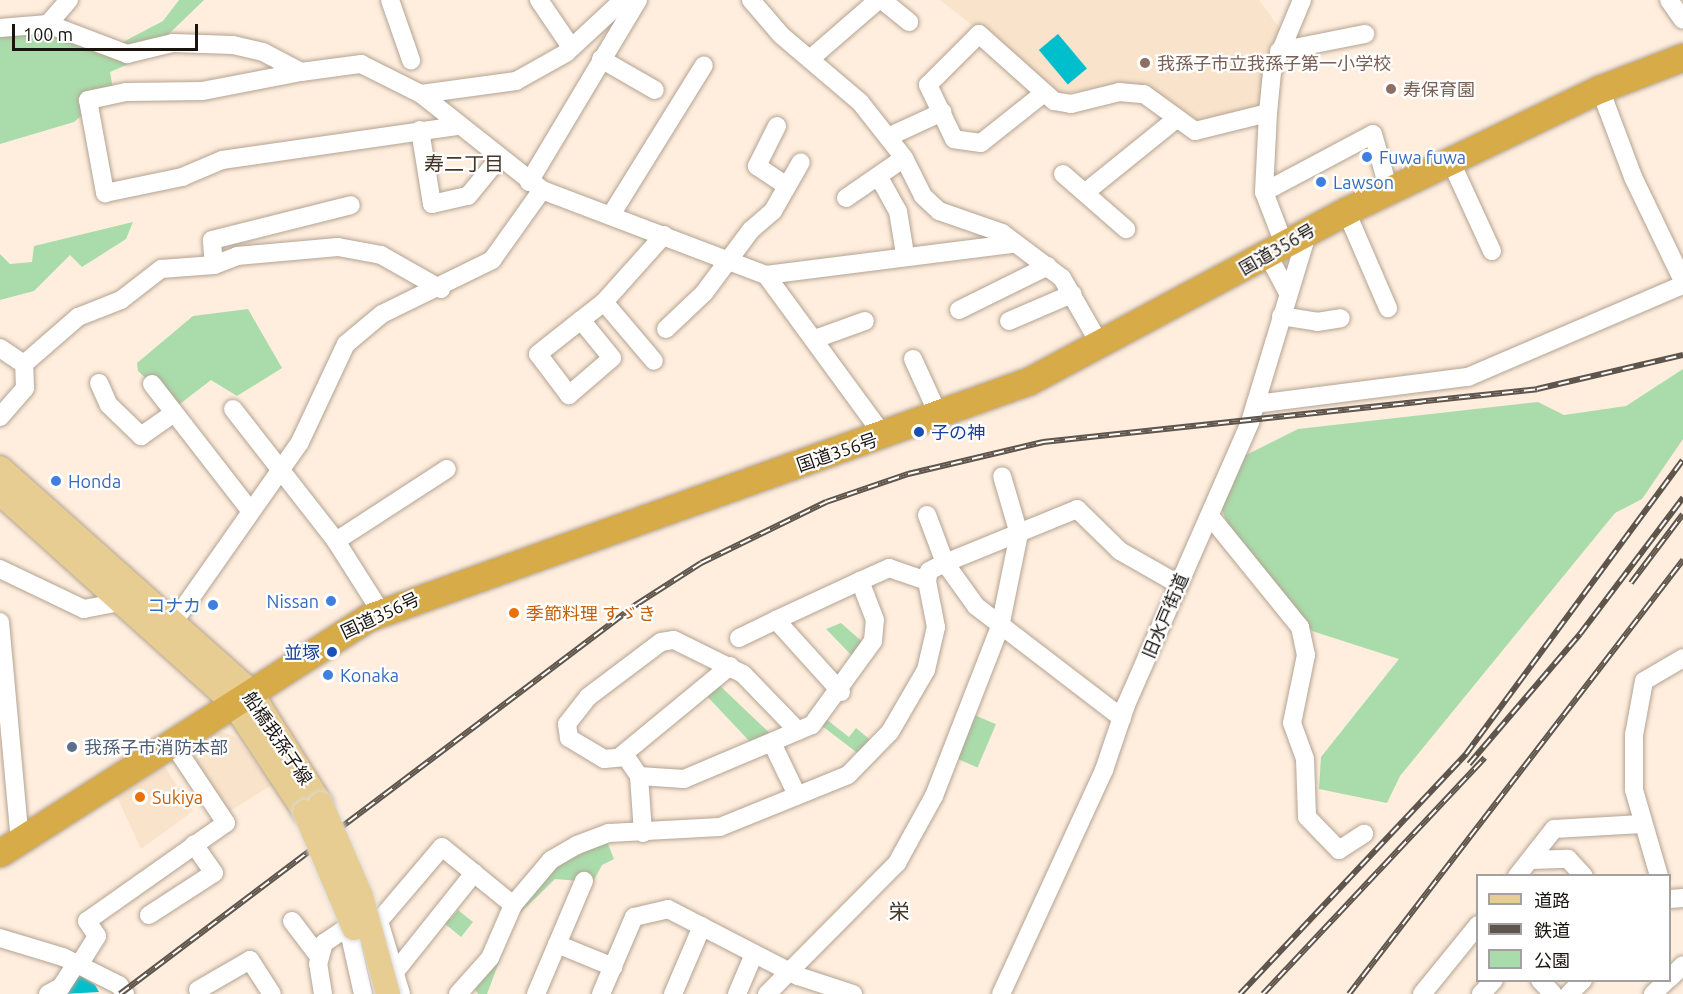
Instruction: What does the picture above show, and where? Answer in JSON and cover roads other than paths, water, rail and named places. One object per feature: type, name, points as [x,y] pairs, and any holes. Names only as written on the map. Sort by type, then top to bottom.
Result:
[{"type":"highway","name":"国道356号","points":[[10,847],[242,697],[381,612],[939,416],[1101,346],[1346,211],[1600,89],[1683,57]]},
{"type":"main road","name":"船橋我孫子線","points":[[0,468],[173,623],[242,697],[313,808],[361,896],[392,983]]},
{"type":"main road","name":"船橋我孫子線","points":[[0,493],[121,602],[242,697]]},
{"type":"main road","name":"船橋我孫子線","points":[[313,808],[346,904],[371,994]]},
{"type":"street","points":[[48,24],[69,0]]},
{"type":"street","points":[[390,0],[411,60]]},
{"type":"street","points":[[539,0],[571,47]]},
{"type":"street","points":[[421,94],[516,81],[571,47],[623,0]]},
{"type":"street","points":[[173,623],[249,509],[282,471],[346,344],[382,314],[441,289],[492,260],[535,186],[601,59],[638,0]]},
{"type":"street","points":[[751,0],[810,59],[860,102],[904,158],[923,196],[939,211],[1002,233],[1013,244],[1048,266],[1072,294],[1101,346]]},
{"type":"street","points":[[810,59],[878,0]]},
{"type":"street","points":[[882,0],[909,22]]},
{"type":"street","points":[[1287,291],[1263,192],[1268,113],[1279,51],[1302,0]]},
{"type":"street","points":[[1669,0],[1683,20]]},
{"type":"street","points":[[0,28],[48,24],[127,54],[208,42],[263,52],[301,72]]},
{"type":"street","points":[[1044,93],[981,143],[954,139],[928,85],[979,34],[1044,93],[1071,104],[1119,92],[1144,94],[1188,130],[1207,131],[1268,113]]},
{"type":"street","points":[[1279,51],[1365,34]]},
{"type":"street","points":[[601,59],[655,90]]},
{"type":"street","points":[[457,126],[222,160],[182,177],[105,193],[88,100],[126,92],[202,91],[301,72],[361,64],[421,94],[457,126],[535,186],[766,274],[905,254],[1013,244]]},
{"type":"street","points":[[611,215],[704,65]]},
{"type":"street","points":[[1256,404],[1468,377],[1683,283],[1633,177],[1600,89]]},
{"type":"street","points":[[888,137],[942,112]]},
{"type":"street","points":[[1087,191],[1175,120]]},
{"type":"street","points":[[777,126],[757,166],[787,186]]},
{"type":"street","points":[[420,130],[432,204],[468,196],[500,158]]},
{"type":"street","points":[[1263,192],[1373,134],[1389,191]]},
{"type":"street","points":[[846,198],[880,179],[904,158]]},
{"type":"street","points":[[666,329],[704,293],[773,211],[801,162]]},
{"type":"street","points":[[1451,162],[1492,251]]},
{"type":"street","points":[[1064,174],[1087,191],[1126,229]]},
{"type":"street","points":[[880,179],[898,211],[905,254]]},
{"type":"street","points":[[214,265],[212,240],[351,205]]},
{"type":"street","points":[[1346,211],[1388,308]]},
{"type":"street","name":"旧水戸街道","points":[[1001,994],[1104,770],[1122,718],[1256,404],[1287,291],[1308,231]]},
{"type":"street","points":[[580,320],[604,302],[664,235]]},
{"type":"street","points":[[24,364],[78,317],[120,300],[161,269],[214,265],[237,256],[338,247],[381,255],[441,289]]},
{"type":"street","points":[[959,310],[1048,266]]},
{"type":"street","points":[[766,274],[816,339],[884,436]]},
{"type":"street","points":[[1009,321],[1072,294]]},
{"type":"street","points":[[604,302],[654,361]]},
{"type":"street","points":[[1281,316],[1317,322],[1341,318]]},
{"type":"street","points":[[816,339],[865,321]]},
{"type":"street","points":[[0,348],[24,364]]},
{"type":"street","points":[[913,359],[939,416]]},
{"type":"street","points":[[0,417],[25,388],[24,364]]},
{"type":"street","points":[[99,383],[109,405],[141,436],[174,413]]},
{"type":"street","points":[[152,384],[249,509]]},
{"type":"street","points":[[233,408],[336,541],[381,612]]},
{"type":"street","points":[[336,541],[447,469]]},
{"type":"street","points":[[767,994],[897,863],[934,796],[1000,627],[1019,534],[1002,476]]},
{"type":"street","points":[[458,994],[490,958],[513,905],[551,860],[577,845],[609,832],[643,833],[720,827],[848,775],[867,761],[902,712],[932,658],[936,627],[927,581],[929,572],[945,563],[1077,509],[1120,551],[1178,584]]},
{"type":"street","points":[[927,515],[945,563],[1000,627],[1122,718]]},
{"type":"street","points":[[1210,516],[1300,627],[1306,655],[1292,723],[1305,759],[1307,817],[1339,850],[1364,834]]},
{"type":"street","points":[[0,568],[84,609],[121,602]]},
{"type":"street","points":[[739,638],[889,568],[927,581]]},
{"type":"street","points":[[639,776],[684,779],[817,722],[841,692],[873,640],[875,620],[860,581]]},
{"type":"street","points":[[776,620],[841,692]]},
{"type":"street","points":[[0,621],[10,847]]},
{"type":"street","points":[[730,666],[622,755],[604,759],[569,738],[567,724],[588,697],[661,642],[674,640],[730,666],[798,731]]},
{"type":"street","points":[[1658,874],[1634,790],[1638,699],[1644,681],[1683,658]]},
{"type":"street","points":[[48,994],[62,987],[97,936],[87,921],[226,822],[172,742]]},
{"type":"street","points":[[772,743],[797,795]]},
{"type":"street","points":[[622,755],[639,776],[643,833]]},
{"type":"street","points":[[1520,874],[1554,829],[1642,824]]},
{"type":"street","points":[[149,915],[214,873],[194,844]]},
{"type":"street","points":[[320,992],[320,958],[324,943],[348,927],[379,921],[442,846],[513,905]]},
{"type":"street","points":[[1530,860],[1568,859],[1582,874]]},
{"type":"street","points":[[392,983],[474,873]]},
{"type":"street","points":[[536,994],[584,881]]},
{"type":"street","points":[[601,994],[637,914],[668,909],[789,971],[853,994]]},
{"type":"street","points":[[292,921],[320,958]]},
{"type":"street","points":[[379,921],[392,983],[400,994]]},
{"type":"street","points":[[673,994],[702,926]]},
{"type":"street","points":[[348,927],[363,994]]},
{"type":"street","points":[[1422,994],[1476,927]]},
{"type":"street","points":[[0,938],[78,964],[119,985],[125,994]]},
{"type":"street","points":[[557,944],[613,967]]},
{"type":"street","points":[[737,994],[754,954]]},
{"type":"street","points":[[198,990],[250,960],[272,994]]},
{"type":"street","points":[[1671,976],[1683,965]]},
{"type":"street","points":[[1481,994],[1493,982]]},
{"type":"street","points":[[1541,982],[1553,994]]},
{"type":"street","points":[[1569,994],[1582,982]]},
{"type":"street","points":[[1653,994],[1665,982]]},
{"type":"water","points":[[1058,34],[1087,68],[1068,85],[1039,50]]},
{"type":"water","points":[[76,973],[95,985],[99,992],[63,994]]},
{"type":"railway","points":[[120,994],[637,604],[701,563],[826,502],[908,474],[1043,442],[1537,389],[1683,355]]},
{"type":"railway","points":[[1240,994],[1466,754],[1683,460]]},
{"type":"railway","points":[[1469,764],[1580,634],[1683,498]]},
{"type":"railway","points":[[1631,583],[1683,514]]},
{"type":"railway","points":[[1349,994],[1683,560]]},
{"type":"railway","points":[[1263,994],[1485,758]]},
{"type":"place","name":"我孫子市立我孫子第一小学校","points":[[1145,63]]},
{"type":"place","name":"寿保育園","points":[[1391,89]]},
{"type":"place","name":"Fuwa fuwa","points":[[1367,157]]},
{"type":"place","name":"Lawson","points":[[1321,182]]},
{"type":"place","name":"子の神","points":[[919,432]]},
{"type":"place","name":"Honda","points":[[56,481]]},
{"type":"place","name":"Nissan","points":[[331,601]]},
{"type":"place","name":"コナカ","points":[[213,605]]},
{"type":"place","name":"季節料理 すゞき","points":[[514,613]]},
{"type":"place","name":"並塚","points":[[332,652]]},
{"type":"place","name":"Konaka","points":[[328,675]]},
{"type":"place","name":"我孫子市消防本部","points":[[72,747]]},
{"type":"place","name":"Sukiya","points":[[140,797]]},
{"type":"district","name":"寿二丁目","points":[[464,163]]},
{"type":"district","name":"栄","points":[[899,911]]}]
